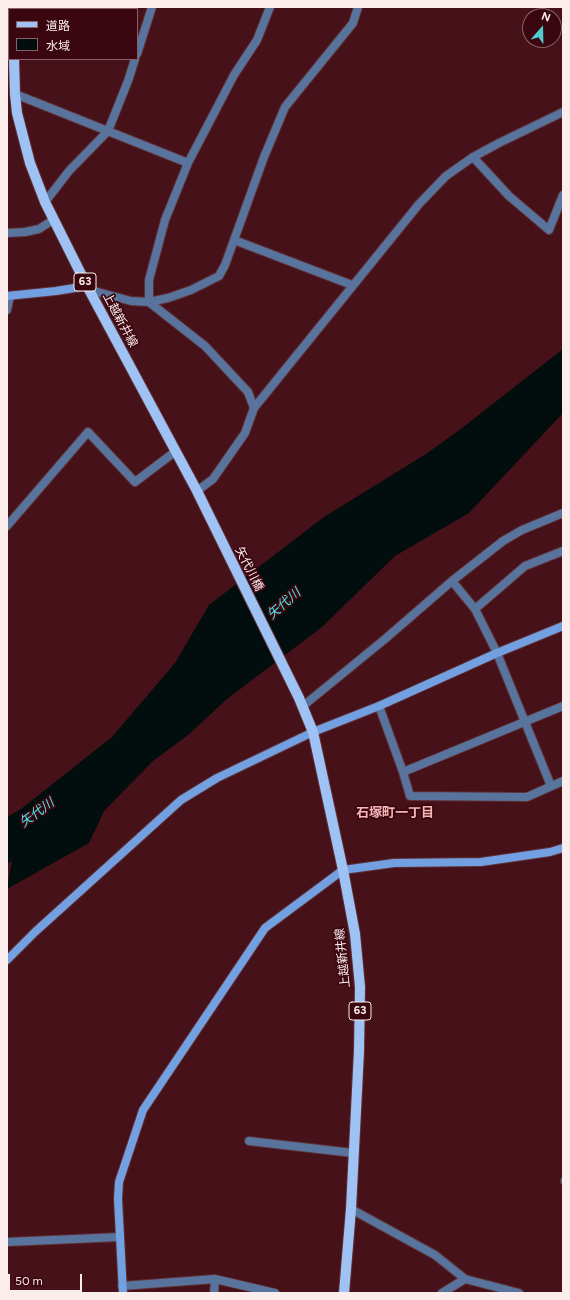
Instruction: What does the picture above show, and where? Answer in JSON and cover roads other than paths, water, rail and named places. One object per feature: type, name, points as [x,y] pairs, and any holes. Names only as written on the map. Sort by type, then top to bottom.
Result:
[{"type":"main road","name":"上越新井線","points":[[14,60],[10,72],[15,94],[17,113],[30,163],[45,202],[88,288],[176,451],[209,517]]},
{"type":"main road","name":"矢代川橋","points":[[209,517],[301,702]]},
{"type":"main road","name":"上越新井線","points":[[301,702],[313,732],[343,870],[355,934],[360,988],[359,1051],[351,1209],[344,1293]]},
{"type":"street","points":[[138,51],[152,7]]},
{"type":"street","points":[[149,302],[149,280],[163,227],[188,163],[234,75],[257,40],[270,7]]},
{"type":"street","points":[[7,310],[9,296],[88,288],[131,301],[149,302],[168,298],[191,290],[219,276],[225,265],[264,157],[285,107],[352,23],[358,7]]},
{"type":"street","points":[[45,202],[69,171],[108,131],[135,60]]},
{"type":"street","points":[[15,94],[188,163]]},
{"type":"street","points":[[196,491],[213,479],[217,474],[245,433],[254,408],[419,204],[446,176],[473,157],[563,112]]},
{"type":"street","points":[[473,157],[508,196],[549,230],[563,194]]},
{"type":"street","points":[[7,233],[25,232],[39,229],[53,220]]},
{"type":"street","points":[[234,240],[352,285]]},
{"type":"street","points":[[149,302],[205,346],[248,392],[254,408]]},
{"type":"street","points":[[7,526],[88,432],[135,482],[176,451]]},
{"type":"street","points":[[301,702],[385,639],[452,581],[503,541],[522,530],[563,513]]},
{"type":"street","points":[[475,609],[525,566],[563,551]]},
{"type":"street","points":[[452,581],[475,609],[497,653],[526,721],[551,786]]},
{"type":"street","points":[[7,960],[35,932],[181,800],[217,778],[313,732],[379,706],[497,653],[563,626]]},
{"type":"street","points":[[379,706],[410,796],[528,798],[563,781]]},
{"type":"street","points":[[403,772],[563,706]]},
{"type":"street","points":[[275,1293],[215,1279],[123,1290],[118,1199],[119,1182],[143,1110],[264,928],[343,870],[394,864],[481,862],[550,852],[563,848]]},
{"type":"street","points":[[249,1141],[353,1153]]},
{"type":"street","points":[[351,1209],[435,1255],[465,1279],[519,1293]]},
{"type":"street","points":[[7,1242],[120,1237]]},
{"type":"street","points":[[214,1293],[215,1279]]},
{"type":"street","points":[[442,1293],[465,1279]]},
{"type":"water","name":"矢代川","points":[[563,349],[563,413],[469,513],[395,556],[322,627],[227,699],[188,735],[153,761],[104,811],[89,843],[7,889],[12,861],[7,864],[7,817],[21,809],[112,737],[175,663],[209,605],[324,517],[426,454],[462,428]]},
{"type":"district","name":"石塚町一丁目","points":[[395,813]]}]
